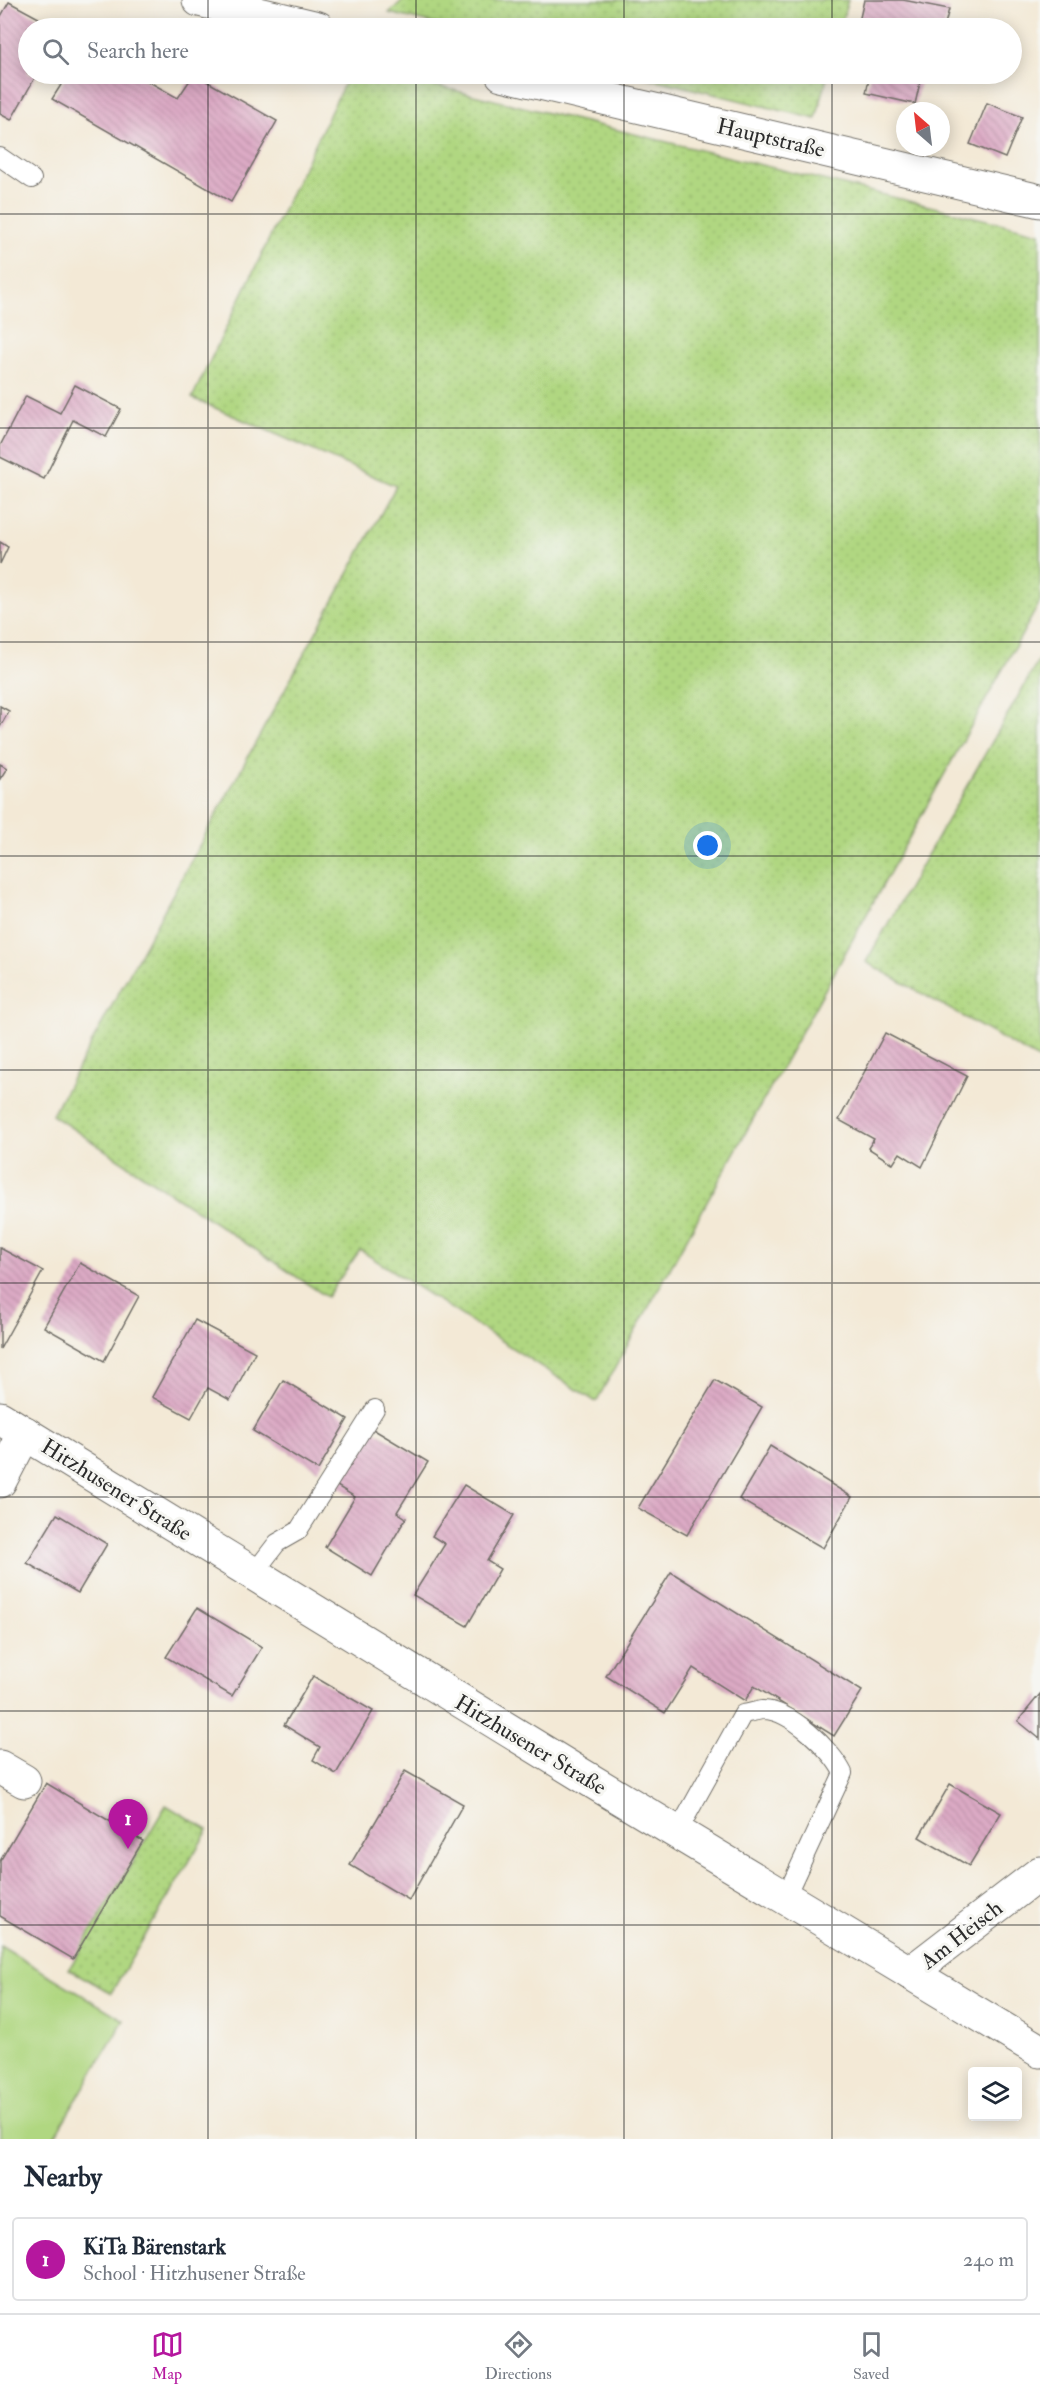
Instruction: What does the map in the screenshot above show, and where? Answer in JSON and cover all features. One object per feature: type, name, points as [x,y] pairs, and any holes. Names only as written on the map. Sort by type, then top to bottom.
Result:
[{"type":"street","points":[[199,0],[276,18]]},
{"type":"street","name":"Hauptstraße","points":[[544,84],[1040,201]]},
{"type":"street","name":"Hitzhusener Straße","points":[[0,1481],[13,1425],[677,1833],[1040,2051]]},
{"type":"street","name":"Am Heisch","points":[[910,1973],[1040,1873]]},
{"type":"lane","points":[[0,157],[32,179]]},
{"type":"lane","points":[[254,1573],[277,1543],[298,1531],[375,1408]]},
{"type":"lane","points":[[677,1833],[743,1714],[764,1710],[793,1719],[836,1758],[843,1773],[785,1898]]},
{"type":"green space","points":[[403,0],[848,0],[843,18],[410,18],[389,13]]},
{"type":"green space","points":[[344,84],[429,84],[1040,233],[1040,602],[596,1402],[360,1250],[327,1297],[52,1115],[396,486],[192,398]]},
{"type":"green space","points":[[673,84],[825,84],[816,119]]},
{"type":"green space","points":[[1040,658],[1040,1060],[866,962]]},
{"type":"green space","points":[[166,1805],[208,1830],[111,1993],[69,1969]]},
{"type":"green space","points":[[0,1946],[124,2020],[53,2139],[0,2139]]},
{"type":"building","points":[[864,0],[903,0],[949,9],[947,18],[860,18]]},
{"type":"building","points":[[9,2],[39,18],[18,18],[18,84],[31,84],[11,120],[0,114],[0,18]]},
{"type":"building","points":[[62,84],[153,84],[178,98],[187,84],[212,84],[277,121],[231,202],[52,99]]},
{"type":"building","points":[[868,84],[920,84],[915,102],[866,93]]},
{"type":"building","points":[[987,103],[1022,117],[1005,158],[970,144]]},
{"type":"building","points":[[75,385],[121,409],[106,437],[73,420],[44,479],[0,457],[0,446],[26,396],[60,413]]},
{"type":"building","points":[[0,542],[8,547],[0,564]]},
{"type":"building","points":[[0,706],[9,711],[0,727]]},
{"type":"building","points":[[0,764],[7,768],[0,779]]},
{"type":"building","points":[[885,1033],[967,1076],[922,1167],[900,1153],[893,1164],[868,1148],[874,1139],[839,1120]]},
{"type":"building","points":[[0,1248],[43,1271],[0,1349]]},
{"type":"building","points":[[80,1263],[139,1296],[104,1361],[44,1327]]},
{"type":"building","points":[[195,1320],[255,1352],[230,1400],[208,1388],[191,1418],[152,1397]]},
{"type":"building","points":[[283,1380],[348,1419],[318,1470],[253,1431]]},
{"type":"building","points":[[715,1380],[762,1407],[687,1535],[638,1508]]},
{"type":"building","points":[[371,1428],[428,1462],[397,1512],[406,1518],[372,1576],[325,1547],[355,1497],[337,1486]]},
{"type":"building","points":[[770,1446],[852,1497],[823,1548],[739,1499]]},
{"type":"building","points":[[464,1485],[514,1515],[487,1561],[500,1569],[467,1626],[413,1595],[445,1544],[432,1536]]},
{"type":"building","points":[[57,1514],[107,1544],[78,1593],[27,1563]]},
{"type":"building","points":[[671,1572],[862,1691],[834,1736],[754,1686],[745,1701],[693,1668],[665,1713],[606,1676]]},
{"type":"building","points":[[197,1608],[262,1647],[232,1696],[166,1657]]},
{"type":"building","points":[[313,1676],[373,1711],[336,1774],[313,1760],[320,1747],[284,1725]]},
{"type":"building","points":[[1040,1694],[1040,1739],[1018,1721]]},
{"type":"building","points":[[405,1771],[463,1804],[409,1900],[350,1865]]},
{"type":"building","points":[[46,1783],[143,1841],[73,1959],[0,1916],[0,1861]]},
{"type":"building","points":[[950,1784],[1001,1813],[969,1866],[919,1837]]},
{"type":"place","name":"KiTa Bärenstark","points":[[128,1849]]}]
